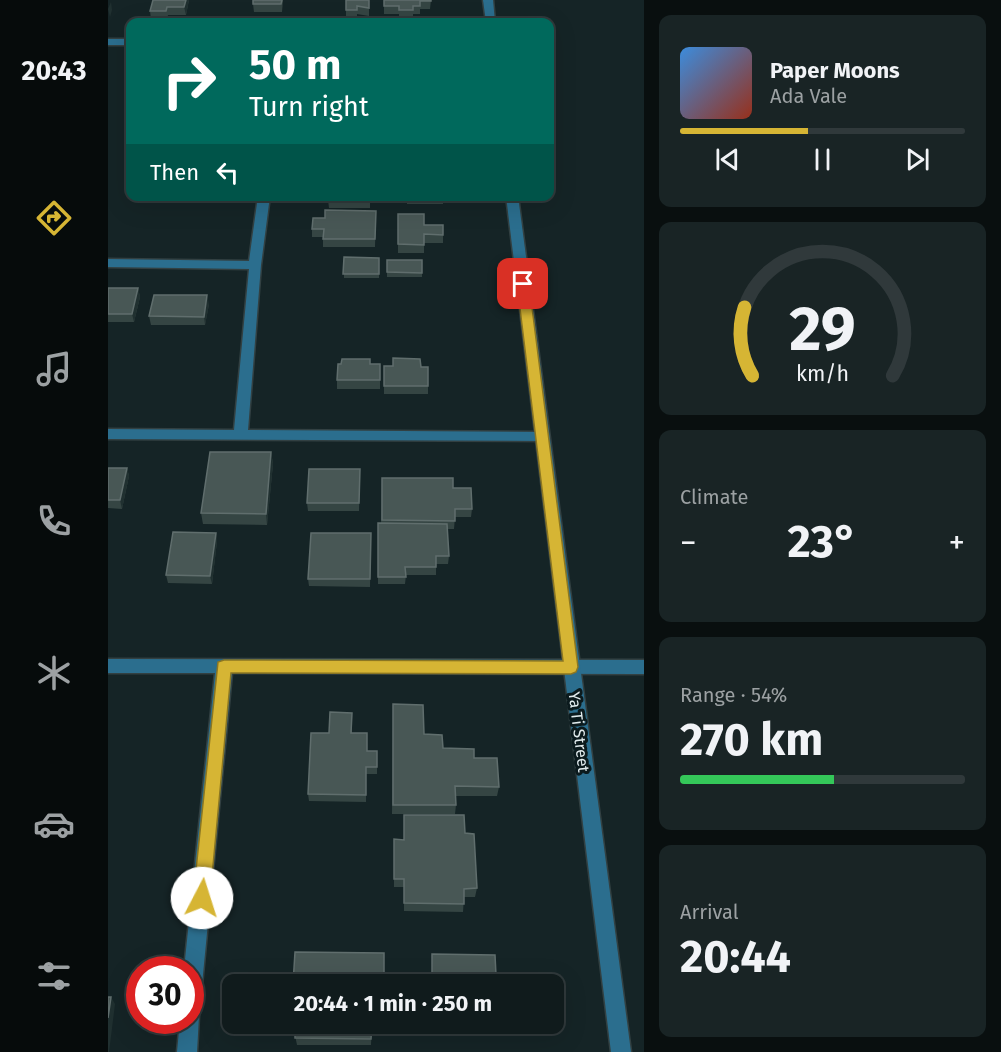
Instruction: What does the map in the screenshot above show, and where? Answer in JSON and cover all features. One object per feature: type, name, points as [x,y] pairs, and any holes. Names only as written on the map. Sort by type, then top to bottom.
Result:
[{"type":"street","points":[[488,0],[490,18]]},
{"type":"street","points":[[108,42],[126,42]]},
{"type":"street","points":[[241,434],[255,265],[263,201]]},
{"type":"street","name":"Ya Ti Street","points":[[513,201],[621,1052]]},
{"type":"street","points":[[108,263],[255,265]]},
{"type":"street","points":[[108,434],[542,437]]},
{"type":"street","points":[[108,666],[644,667]]},
{"type":"street","points":[[196,956],[224,666]]},
{"type":"street","points":[[187,1052],[189,1034]]},
{"type":"building","points":[[153,0],[186,0],[184,7],[167,7],[166,11],[150,11]]},
{"type":"building","points":[[253,0],[282,0],[281,4],[253,4]]},
{"type":"building","points":[[346,0],[369,0],[369,8],[357,6],[357,10],[346,10]]},
{"type":"building","points":[[384,0],[431,1],[420,1],[420,6],[413,6],[413,10],[399,10],[399,6],[384,6]]},
{"type":"building","points":[[325,210],[376,211],[375,239],[323,239],[324,229],[312,229],[313,218],[325,218]]},
{"type":"building","points":[[398,214],[424,214],[424,225],[443,225],[443,235],[424,234],[424,245],[398,244]]},
{"type":"building","points":[[344,257],[379,258],[379,274],[343,274]]},
{"type":"building","points":[[387,260],[422,260],[422,273],[387,272]]},
{"type":"building","points":[[108,288],[138,288],[132,314],[108,314]]},
{"type":"building","points":[[154,295],[207,295],[204,317],[149,316]]},
{"type":"building","points":[[393,358],[420,359],[421,367],[428,367],[428,386],[384,386],[384,366],[393,366]]},
{"type":"building","points":[[342,359],[370,359],[370,364],[380,364],[380,380],[337,380],[338,364],[341,364]]},
{"type":"building","points":[[210,452],[271,452],[266,514],[201,513]]},
{"type":"building","points":[[108,468],[127,468],[120,500],[108,500]]},
{"type":"building","points":[[309,469],[360,469],[359,503],[307,503]]},
{"type":"building","points":[[382,478],[453,478],[453,488],[471,488],[472,509],[455,509],[455,521],[382,520]]},
{"type":"building","points":[[378,523],[447,524],[449,556],[436,556],[436,567],[405,567],[406,577],[378,577]]},
{"type":"building","points":[[173,532],[216,533],[210,576],[166,575]]},
{"type":"building","points":[[311,533],[371,533],[370,579],[308,579]]},
{"type":"building","points":[[393,704],[423,705],[424,734],[442,735],[443,748],[474,749],[474,758],[497,758],[499,787],[455,786],[456,805],[393,805]]},
{"type":"building","points":[[330,712],[352,713],[351,733],[367,733],[367,751],[377,751],[377,767],[366,767],[366,795],[308,794],[311,733],[329,733]]},
{"type":"building","points":[[404,815],[464,815],[465,833],[474,834],[477,888],[464,889],[464,904],[404,903],[404,879],[394,879],[394,839],[404,840]]},
{"type":"building","points":[[295,952],[384,953],[384,974],[294,974]]},
{"type":"building","points":[[432,954],[495,955],[496,974],[432,974]]},
{"type":"building","points":[[108,997],[111,997],[108,1018]]},
{"type":"building","points":[[295,1034],[371,1034],[371,1039],[295,1038]]},
{"type":"route","points":[[202,898],[224,666],[571,667],[523,284]]}]
